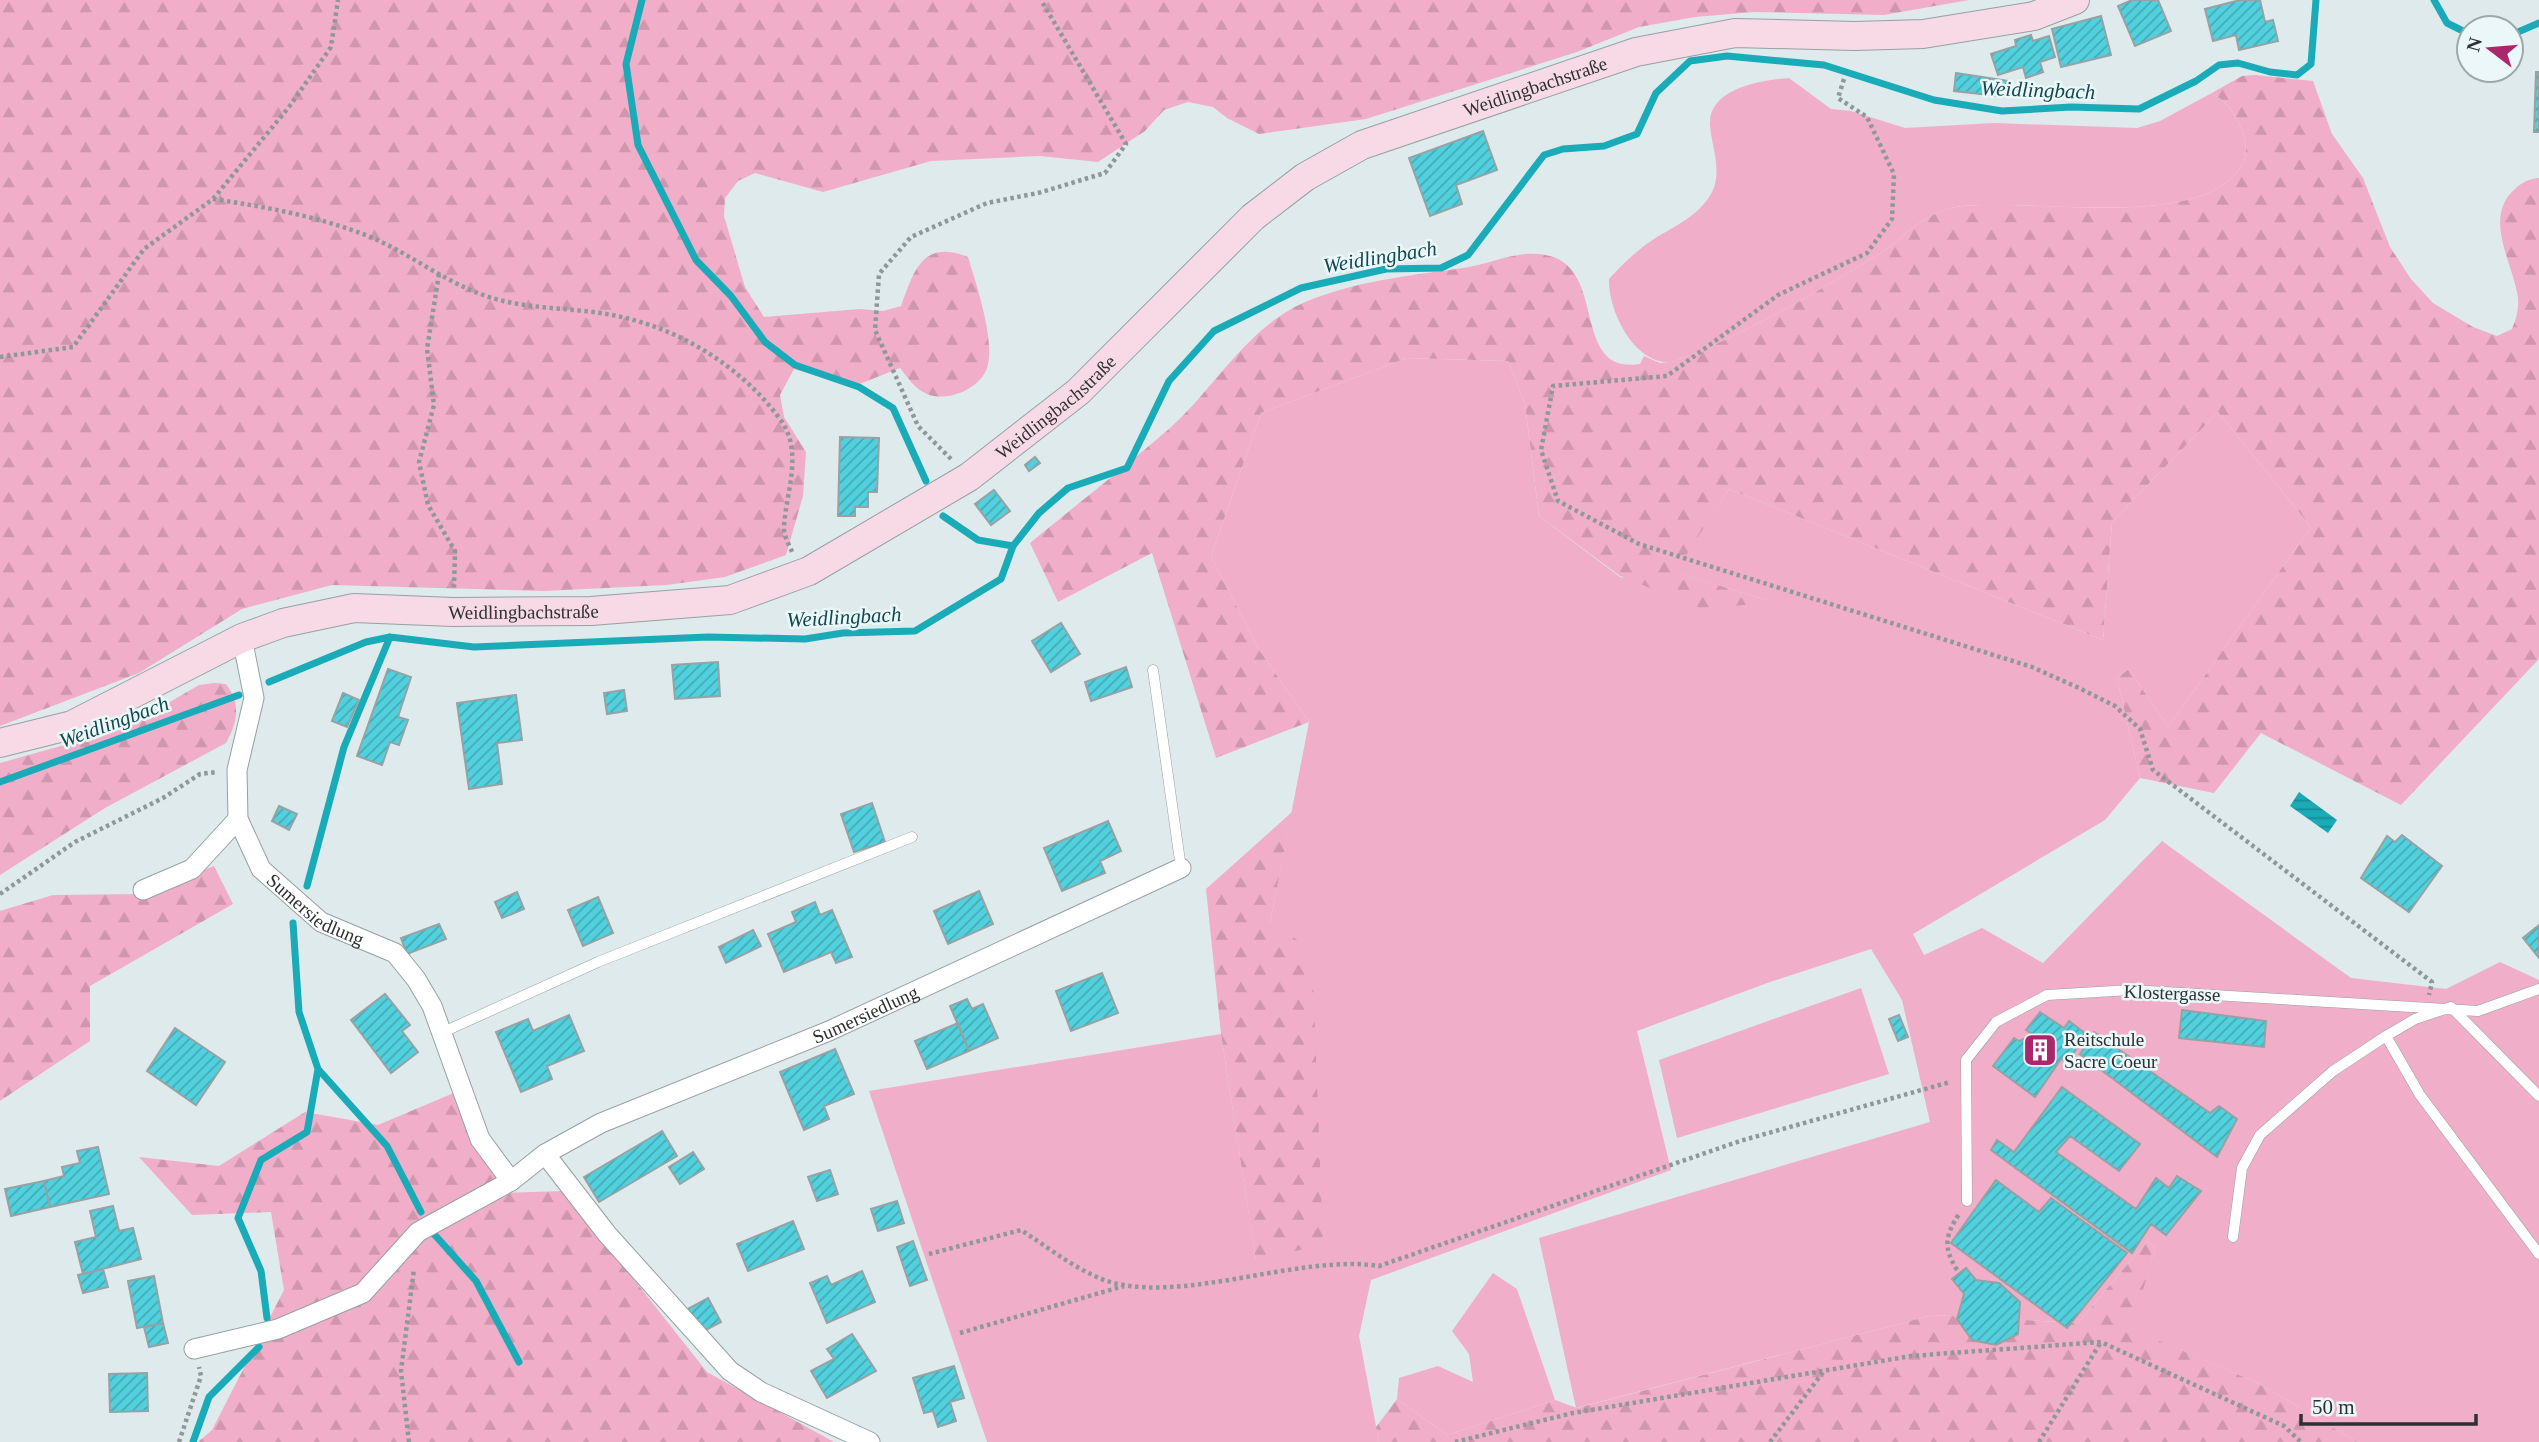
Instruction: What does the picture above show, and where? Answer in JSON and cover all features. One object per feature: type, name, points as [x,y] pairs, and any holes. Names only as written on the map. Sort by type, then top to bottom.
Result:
[{"type":"main road","name":"Weidlingbachstraße","points":[[0,743],[72,725],[242,638],[283,623],[354,608],[453,612],[591,611],[730,600],[808,570],[969,477],[1079,392],[1253,217],[1305,177],[1362,145],[1636,51],[1735,33],[1855,36],[1923,34],[2034,16],[2075,0]]},
{"type":"street","name":"Sumersiedlung","points":[[242,638],[254,698],[237,770],[238,819],[261,869],[321,922],[395,953],[421,988],[441,1033],[480,1139],[511,1181]]},
{"type":"street","points":[[143,890],[192,869],[238,819]]},
{"type":"street","name":"Sumersiedlung","points":[[194,1349],[278,1329],[363,1293],[418,1231],[511,1181],[545,1154],[601,1123],[829,1031],[1181,868]]},
{"type":"street","points":[[545,1154],[607,1234],[730,1371],[761,1392],[870,1442]]},
{"type":"lane","points":[[1153,670],[1181,868]]},
{"type":"lane","points":[[441,1033],[598,962],[912,836]]},
{"type":"lane","name":"Klostergasse","points":[[1967,1201],[1966,1060],[1996,1022],[2047,995],[2130,990],[2451,1007],[2478,1011],[2539,989]]},
{"type":"lane","points":[[2234,1237],[2242,1168],[2259,1135],[2333,1072],[2415,1019],[2451,1007],[2539,1096]]},
{"type":"lane","points":[[2386,1036],[2420,1094],[2539,1254]]},
{"type":"path","points":[[0,357],[72,347],[144,249],[213,199],[289,107],[331,47],[338,0]]},
{"type":"path","points":[[969,477],[918,426],[875,330],[879,274],[911,237],[987,203],[1038,193],[1105,173],[1126,144],[1041,0]]},
{"type":"path","points":[[1844,79],[1838,98],[1867,117],[1894,174],[1892,219],[1867,253],[1778,295],[1667,376],[1553,386],[1541,450],[1558,500],[1639,544],[2032,667],[2115,706],[2140,729],[2153,770],[2432,982],[2426,1006]]},
{"type":"path","points":[[213,199],[290,211],[369,236],[485,296],[533,307],[613,315],[686,339],[738,373],[781,421],[792,451],[792,484],[783,530],[792,554],[808,570]]},
{"type":"path","points":[[439,274],[427,349],[434,405],[419,462],[428,505],[455,551],[453,612]]},
{"type":"path","points":[[0,894],[75,842],[163,798],[200,774],[237,770]]},
{"type":"path","points":[[929,1254],[1021,1230],[1100,1279],[1127,1285],[1156,1286],[1218,1281],[1350,1261],[1379,1266],[1741,1141],[1966,1078]]},
{"type":"path","points":[[1957,1270],[1947,1252],[1949,1230],[1967,1201]]},
{"type":"path","points":[[409,1442],[401,1371],[418,1231]]},
{"type":"path","points":[[960,1333],[1127,1285]]},
{"type":"path","points":[[2039,1442],[2101,1342]]},
{"type":"path","points":[[1455,1442],[1573,1413],[1912,1356],[2101,1342],[2284,1426],[2301,1442]]},
{"type":"path","points":[[179,1442],[201,1376],[194,1349]]},
{"type":"path","points":[[1770,1442],[1824,1371]]},
{"type":"green space","points":[[0,0],[1969,0],[1884,15],[1754,12],[1695,17],[1639,27],[1577,52],[1366,119],[1259,134],[1227,118],[1213,107],[1188,102],[1164,110],[1145,131],[1098,162],[1040,156],[931,161],[823,192],[755,173],[738,181],[725,198],[724,216],[745,287],[764,317],[860,309],[883,311],[901,306],[910,281],[922,262],[930,255],[940,252],[952,253],[968,257],[989,340],[985,372],[973,386],[955,395],[927,394],[912,383],[900,368],[852,387],[794,369],[780,395],[784,417],[806,452],[803,496],[786,555],[725,577],[667,585],[544,591],[332,585],[242,609],[139,673],[0,726]]},
{"type":"green space","points":[[2242,76],[2313,81],[2332,134],[2363,178],[2390,247],[2411,279],[2433,303],[2473,327],[2497,336],[2512,329],[2518,306],[2517,292],[2502,238],[2501,212],[2506,200],[2517,187],[2539,178],[2539,659],[2401,805],[2261,733],[2214,793],[2140,778],[2117,678],[2129,669],[2168,727],[2311,527],[2218,412],[2112,522],[2103,640],[1729,489],[1675,572],[1773,602],[1703,609],[1620,576],[1539,516],[1525,404],[1508,361],[1407,358],[1261,413],[1211,556],[1258,648],[1309,722],[1216,758],[1152,553],[1058,602],[1030,543],[1169,429],[1265,328],[1303,303],[1362,284],[1474,266],[1517,255],[1539,254],[1550,256],[1567,265],[1578,281],[1596,339],[1605,354],[1619,363],[1640,364],[1644,356],[1660,363],[1672,362],[1726,340],[1803,299],[1879,254],[1918,224],[1944,210],[1980,205],[2116,208],[2176,202],[2201,196],[2221,186],[2235,174],[2245,158],[2246,149],[2242,130],[2232,110],[2218,97],[2210,94]]},
{"type":"green space","points":[[1789,78],[1831,109],[1851,111],[1905,128],[1994,123],[2137,128],[2160,121],[2210,94],[2218,97],[2232,110],[2245,140],[2245,158],[2235,174],[2221,186],[2201,196],[2176,202],[2116,208],[1980,205],[1944,210],[1926,219],[1854,269],[1752,327],[1672,362],[1659,361],[1646,355],[1626,334],[1619,320],[1613,306],[1609,279],[1644,246],[1697,211],[1711,194],[1716,177],[1716,160],[1710,126],[1711,113],[1717,103],[1739,88]]},
{"type":"green space","points":[[1407,358],[1508,361],[1525,404],[1539,516],[1620,577],[1770,601],[1674,572],[1729,489],[2103,640],[2112,522],[2218,412],[2311,527],[2168,727],[2129,669],[2117,678],[2140,778],[2105,820],[1913,934],[1924,955],[1982,928],[2043,963],[2162,841],[2351,978],[2446,989],[2500,962],[2539,980],[2539,1442],[2357,1442],[2260,1384],[2131,1329],[2155,1248],[2147,1241],[2078,1323],[1933,1315],[1576,1408],[1539,1238],[1930,1122],[1902,1000],[1871,949],[1770,982],[1637,1031],[1671,1170],[1371,1280],[1359,1336],[1379,1442],[987,1442],[869,1091],[1221,1034],[1256,1260],[1270,923],[1309,722],[1258,648],[1211,556],[1261,413]]},
{"type":"green space","points":[[226,684],[236,706],[233,728],[226,743],[105,808],[0,875],[0,763],[125,728],[199,685]]},
{"type":"green space","points":[[1292,812],[1270,923],[1312,949],[1323,1244],[1256,1261],[1221,1034],[1206,889]]},
{"type":"green space","points":[[214,866],[233,904],[90,986],[90,1041],[0,1101],[0,911],[53,895],[140,894]]},
{"type":"green space","points":[[1861,988],[1889,1074],[1677,1138],[1659,1060]]},
{"type":"green space","points":[[456,1092],[503,1193],[564,1191],[707,1372],[834,1442],[198,1442],[212,1430],[284,1290],[271,1212],[192,1215],[139,1157],[219,1166],[305,1112],[378,1125]]},
{"type":"green space","points":[[2147,1241],[2155,1248],[2132,1329],[2260,1384],[2357,1442],[1379,1442],[1376,1427],[1397,1399],[1447,1435],[1555,1400],[1577,1408],[1933,1315],[2078,1323]]},
{"type":"green space","points":[[1493,1273],[1517,1289],[1555,1400],[1447,1435],[1397,1399],[1399,1378],[1438,1366],[1473,1382],[1469,1354],[1452,1331]]},
{"type":"water","points":[[2299,792],[2337,820],[2328,833],[2290,806]]},
{"type":"building","points":[[2132,0],[2158,0],[2171,31],[2135,46],[2118,6]]},
{"type":"building","points":[[2240,0],[2260,0],[2265,22],[2273,20],[2278,41],[2239,50],[2236,35],[2213,41],[2205,9]]},
{"type":"building","points":[[2101,16],[2111,55],[2061,67],[2052,29]]},
{"type":"building","points":[[2031,35],[2033,41],[2049,36],[2055,57],[2040,62],[2043,72],[2026,78],[2023,67],[1998,75],[1991,54],[2016,46],[2015,40]]},
{"type":"building","points":[[2536,72],[2539,72],[2539,132],[2534,132]]},
{"type":"building","points":[[1956,73],[2009,81],[2007,97],[1954,91]]},
{"type":"building","points":[[1483,131],[1497,170],[1456,185],[1462,204],[1430,216],[1409,158]]},
{"type":"building","points":[[840,437],[879,438],[877,492],[868,492],[868,507],[855,507],[855,516],[838,516]]},
{"type":"building","points":[[1035,457],[1040,463],[1029,471],[1025,465]]},
{"type":"building","points":[[994,490],[1010,511],[991,525],[975,504]]},
{"type":"building","points":[[1061,623],[1080,654],[1051,672],[1032,641]]},
{"type":"building","points":[[718,662],[720,696],[675,699],[672,665]]},
{"type":"building","points":[[1126,667],[1132,687],[1091,701],[1085,682]]},
{"type":"building","points":[[388,669],[411,677],[398,717],[408,720],[399,745],[390,742],[382,765],[357,756]]},
{"type":"building","points":[[624,690],[627,711],[607,714],[604,693]]},
{"type":"building","points":[[343,693],[359,700],[347,727],[332,721]]},
{"type":"building","points":[[516,695],[522,740],[497,743],[502,784],[469,789],[457,703]]},
{"type":"building","points":[[872,803],[885,842],[854,852],[841,814]]},
{"type":"building","points":[[279,806],[297,814],[289,830],[272,821]]},
{"type":"building","points":[[1108,821],[1121,851],[1100,861],[1105,873],[1062,891],[1044,848]]},
{"type":"building","points":[[2402,835],[2442,866],[2409,912],[2361,878],[2387,836],[2395,842]]},
{"type":"building","points":[[979,891],[993,924],[948,944],[934,911]]},
{"type":"building","points":[[517,892],[524,909],[502,918],[495,902]]},
{"type":"building","points":[[598,897],[613,933],[583,946],[568,910]]},
{"type":"building","points":[[815,902],[820,915],[832,910],[852,957],[836,963],[831,952],[784,972],[768,934],[796,922],[792,912]]},
{"type":"building","points":[[439,924],[446,939],[407,954],[401,938]]},
{"type":"building","points":[[2539,925],[2539,958],[2523,938]]},
{"type":"building","points":[[753,930],[761,946],[726,963],[719,947]]},
{"type":"building","points":[[1102,973],[1118,1013],[1071,1031],[1056,991]]},
{"type":"building","points":[[385,994],[410,1025],[402,1031],[418,1052],[391,1073],[351,1020]]},
{"type":"building","points":[[967,999],[972,1009],[983,1004],[998,1038],[969,1051],[950,1006]]},
{"type":"building","points":[[2182,1010],[2266,1021],[2264,1047],[2179,1038]]},
{"type":"building","name":"Reitschule Sacre Coeur","points":[[2040,1012],[2064,1028],[2069,1021],[2086,1034],[2068,1062],[2061,1059],[2035,1097],[1993,1066],[2014,1038],[2019,1041],[2034,1035],[2026,1030]]},
{"type":"building","points":[[569,1015],[584,1051],[547,1066],[552,1079],[521,1092],[496,1032],[528,1019],[533,1031]]},
{"type":"building","points":[[1899,1015],[1908,1037],[1898,1041],[1889,1019]]},
{"type":"building","points":[[958,1023],[969,1051],[927,1069],[915,1041]]},
{"type":"building","points":[[175,1028],[225,1062],[196,1105],[147,1071]]},
{"type":"building","points":[[2094,1032],[2210,1113],[2219,1106],[2237,1119],[2217,1157],[2080,1054]]},
{"type":"building","points":[[835,1049],[854,1094],[824,1106],[829,1119],[804,1130],[780,1072]]},
{"type":"building","points":[[2062,1087],[2140,1144],[2119,1171],[2070,1136],[2056,1152],[2136,1209],[2156,1178],[2169,1188],[2177,1176],[2201,1191],[2166,1235],[2151,1224],[2132,1253],[1991,1150],[1997,1140],[2014,1152]]},
{"type":"building","points":[[662,1131],[677,1156],[599,1202],[584,1177]]},
{"type":"building","points":[[98,1147],[109,1194],[50,1207],[44,1181],[64,1176],[62,1167],[80,1163],[77,1151]]},
{"type":"building","points":[[693,1152],[704,1169],[680,1184],[669,1167]]},
{"type":"building","points":[[830,1170],[838,1194],[817,1201],[808,1177]]},
{"type":"building","points":[[1996,1180],[2039,1212],[2051,1198],[2127,1253],[2067,1328],[1951,1243]]},
{"type":"building","points":[[44,1181],[50,1207],[11,1216],[5,1189]]},
{"type":"building","points":[[897,1201],[904,1223],[878,1231],[871,1209]]},
{"type":"building","points":[[113,1206],[119,1231],[133,1228],[141,1259],[83,1274],[75,1242],[96,1237],[90,1211]]},
{"type":"building","points":[[793,1221],[804,1249],[748,1271],[737,1244]]},
{"type":"building","points":[[913,1241],[927,1280],[910,1286],[897,1247]]},
{"type":"building","points":[[1966,1268],[1976,1280],[1999,1283],[2020,1302],[2018,1334],[1996,1345],[1972,1340],[1957,1319],[1964,1294],[1952,1279]]},
{"type":"building","points":[[103,1269],[108,1287],[83,1293],[78,1275]]},
{"type":"building","points":[[862,1271],[875,1302],[827,1323],[810,1283],[827,1276],[831,1285]]},
{"type":"building","points":[[154,1276],[163,1323],[137,1328],[128,1281]]},
{"type":"building","points":[[708,1298],[721,1322],[698,1334],[686,1310]]},
{"type":"building","points":[[163,1323],[168,1343],[149,1347],[144,1327]]},
{"type":"building","points":[[852,1334],[876,1371],[827,1398],[811,1371],[834,1359],[827,1349]]},
{"type":"building","points":[[954,1366],[964,1398],[950,1402],[956,1421],[938,1427],[933,1411],[924,1413],[913,1378]]},
{"type":"building","points":[[147,1373],[148,1411],[110,1412],[109,1374]]},
{"type":"waterway","points":[[642,0],[626,64],[638,145],[696,260],[731,296],[765,342],[795,365],[859,387],[893,408],[926,481]]},
{"type":"waterway","name":"Weidlingbach","points":[[269,682],[366,642],[390,637],[474,647],[708,637],[805,639],[843,633],[915,631],[1001,579],[1013,546],[1039,513],[1068,488],[1127,468],[1169,381],[1214,331],[1301,288],[1386,269],[1441,268],[1468,255],[1544,155],[1563,149],[1604,146],[1637,134],[1656,93],[1690,61],[1727,56],[1824,65],[1934,100],[2002,111],[2071,107],[2139,109],[2196,81],[2219,65],[2238,63],[2270,72],[2297,75],[2311,64],[2316,0]]},
{"type":"waterway","name":"Weidlingbach","points":[[2434,0],[2447,23],[2455,27]]},
{"type":"waterway","name":"Weidlingbach","points":[[2525,29],[2539,23]]},
{"type":"waterway","points":[[943,516],[978,540],[1013,546]]},
{"type":"waterway","points":[[307,886],[344,747],[390,637]]},
{"type":"waterway","name":"Weidlingbach","points":[[0,782],[239,695]]},
{"type":"waterway","points":[[267,1318],[261,1271],[238,1218],[261,1160],[307,1132],[318,1069],[299,1012],[293,923]]},
{"type":"waterway","points":[[318,1069],[387,1146],[421,1212]]},
{"type":"waterway","points":[[434,1234],[476,1281],[519,1362]]},
{"type":"waterway","points":[[193,1442],[209,1397],[259,1347]]},
{"type":"place","name":"Reitschule Sacre Coeur","points":[[2040,1050]]}]
